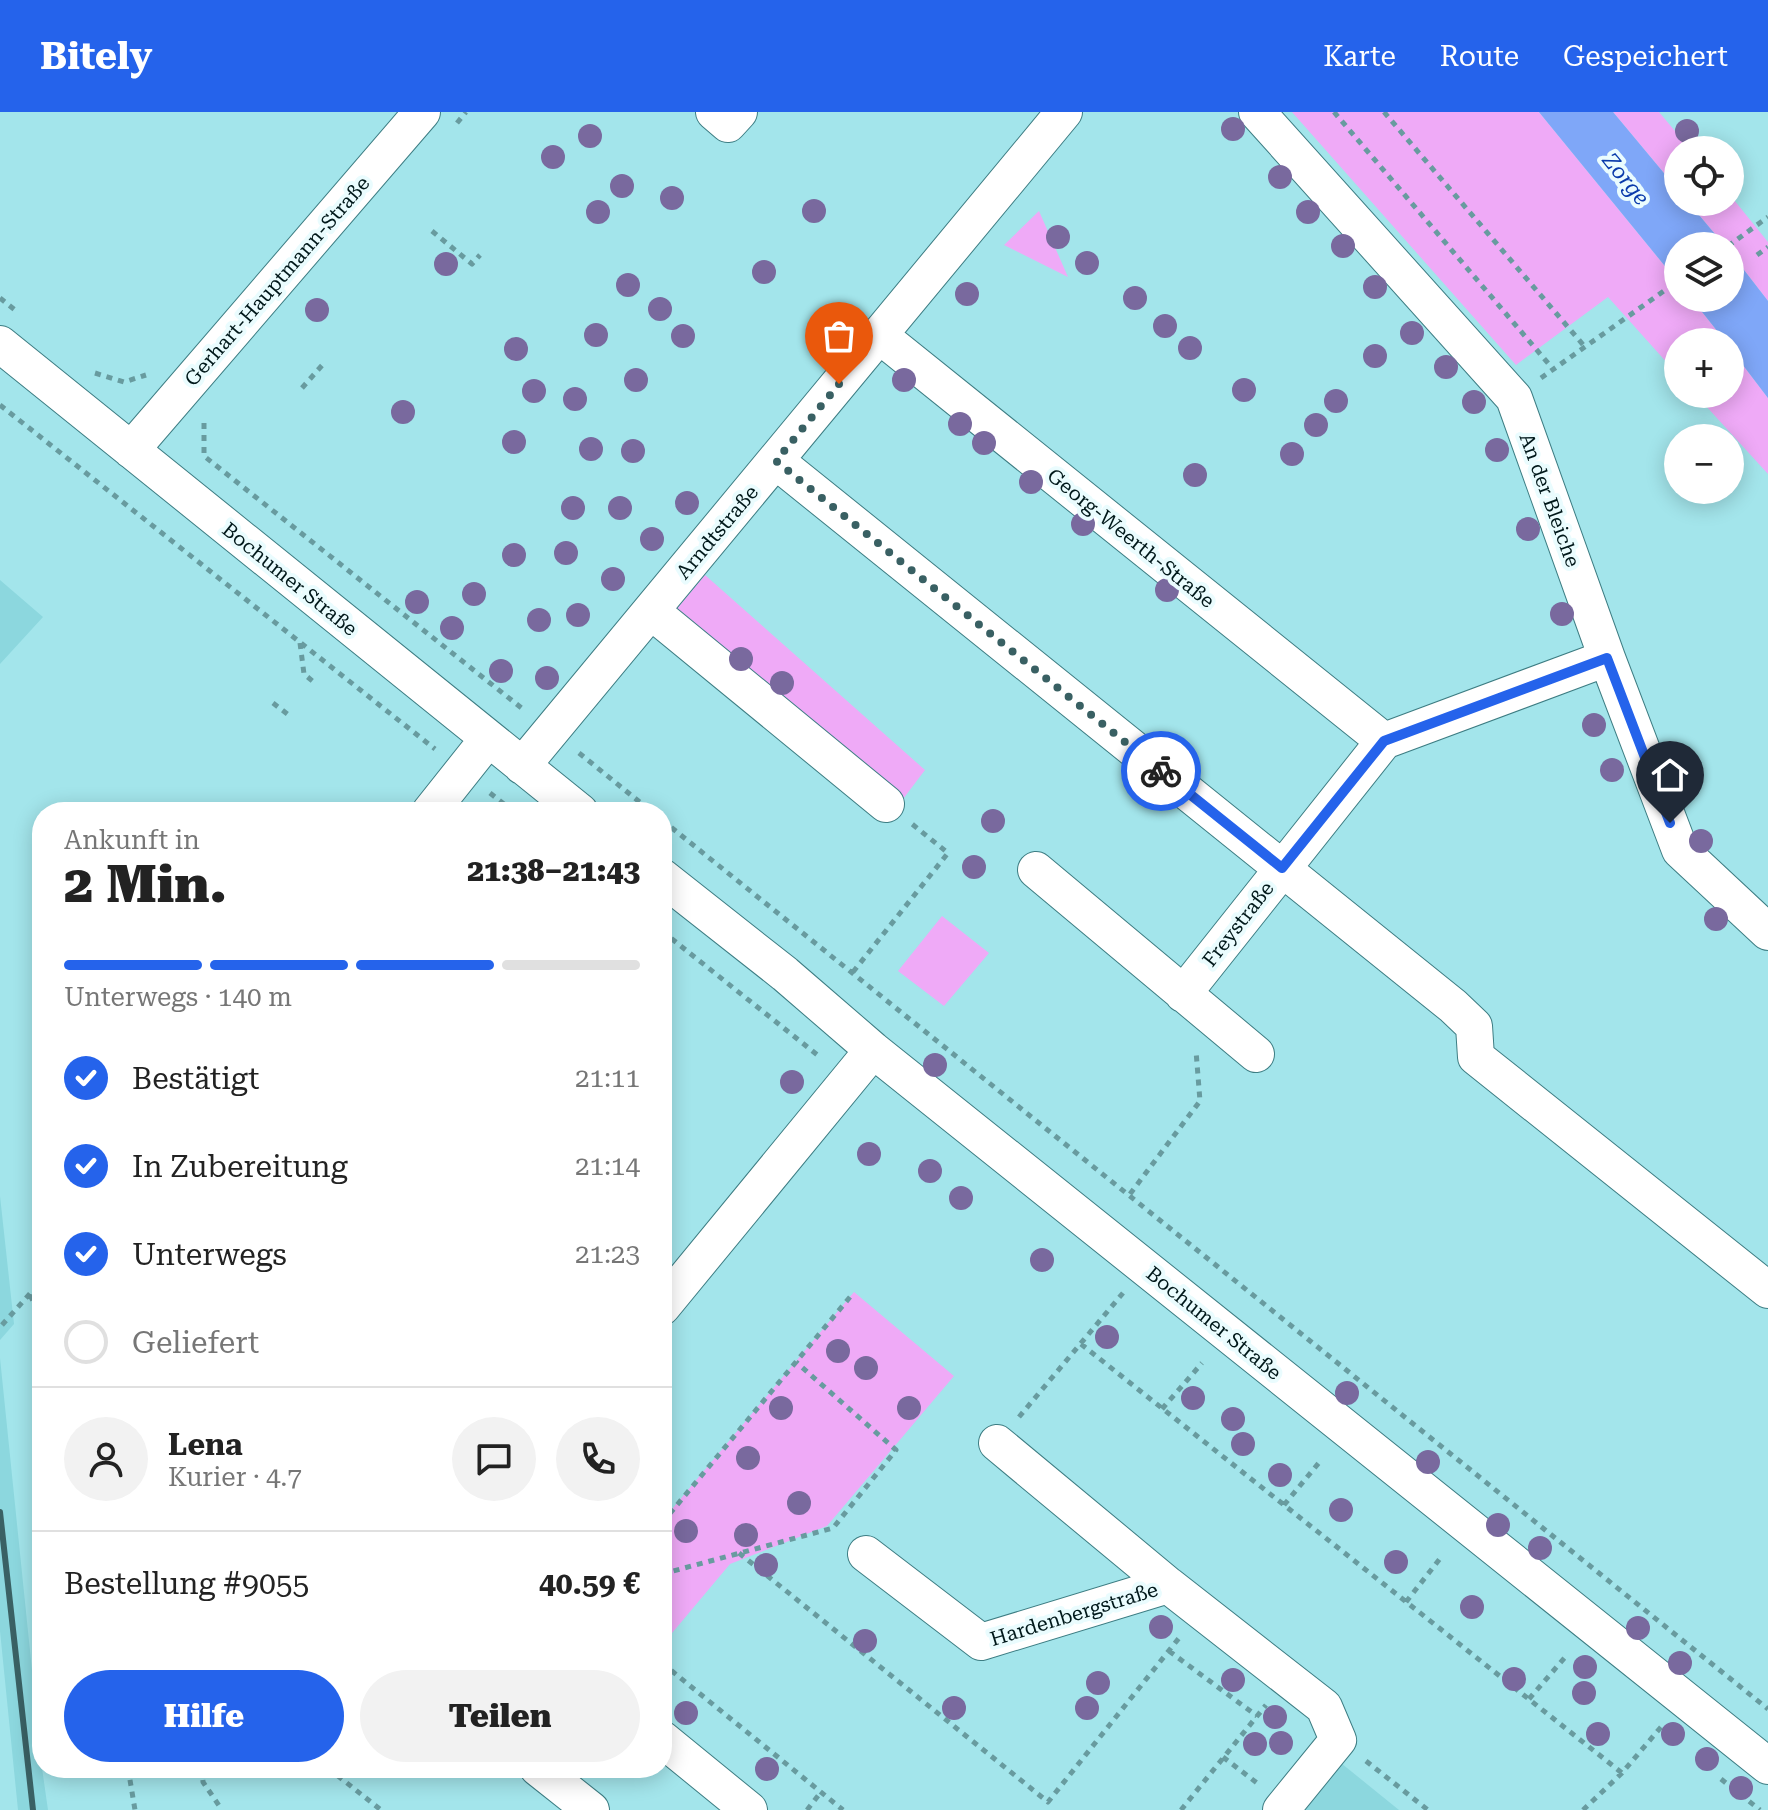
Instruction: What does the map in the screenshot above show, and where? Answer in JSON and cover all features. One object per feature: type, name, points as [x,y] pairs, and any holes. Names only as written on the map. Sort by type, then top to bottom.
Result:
[{"type":"street","name":"Gerhart-Hauptmann-Straße","points":[[131,450],[422,112]]},
{"type":"street","points":[[714,112],[728,124],[739,112]]},
{"type":"street","name":"Arndtstraße","points":[[522,766],[1064,112]]},
{"type":"street","name":"An der Bleiche","points":[[1257,112],[1514,398],[1680,850],[1768,932]]},
{"type":"street","name":"Georg-Weerth-Straße","points":[[879,335],[1384,741]]},
{"type":"street","name":"Bochumer Straße","points":[[0,344],[567,802]]},
{"type":"street","points":[[776,461],[1453,1006],[1474,1026],[1476,1057],[1768,1290]]},
{"type":"street","points":[[651,611],[886,804]]},
{"type":"street","points":[[1384,741],[1607,658]]},
{"type":"street","points":[[438,802],[488,739]]},
{"type":"street","name":"Freystraße","points":[[1183,994],[1384,741]]},
{"type":"street","points":[[1036,870],[1256,1054]]},
{"type":"street","name":"Bochumer Straße","points":[[672,885],[785,974],[873,1050],[1768,1766]]},
{"type":"street","points":[[672,1295],[873,1050]]},
{"type":"street","name":"Hardenbergstraße","points":[[997,1443],[1168,1585],[1324,1707],[1338,1740]]},
{"type":"street","name":"Hardenbergstraße","points":[[866,1554],[981,1642],[1168,1585]]},
{"type":"street","points":[[1281,1810],[1338,1740]]},
{"type":"street","points":[[672,1747],[749,1810]]},
{"type":"street","points":[[551,1778],[591,1810]]},
{"type":"path","points":[[1334,112],[1553,369]]},
{"type":"path","points":[[1384,112],[1585,347]]},
{"type":"path","points":[[1744,235],[1768,217]]},
{"type":"path","points":[[432,231],[472,264],[480,255]]},
{"type":"path","points":[[1757,255],[1768,247]]},
{"type":"path","points":[[1514,398],[1664,291]]},
{"type":"path","points":[[0,298],[24,316]]},
{"type":"path","points":[[302,388],[325,362]]},
{"type":"path","points":[[94,373],[124,382],[157,372]]},
{"type":"path","points":[[0,405],[463,771]]},
{"type":"path","points":[[212,411],[203,424],[204,456],[640,802]]},
{"type":"path","points":[[299,641],[304,674],[316,684]]},
{"type":"path","points":[[273,703],[290,716]]},
{"type":"path","points":[[853,972],[948,853],[886,804]]},
{"type":"path","points":[[672,828],[1768,1709]]},
{"type":"path","points":[[672,939],[849,1080]]},
{"type":"path","points":[[1130,1194],[1200,1101],[1193,1026],[1183,994]]},
{"type":"path","points":[[997,1443],[1176,1231]]},
{"type":"path","points":[[2,1325],[32,1292]]},
{"type":"path","points":[[30,1294],[32,1298]]},
{"type":"path","points":[[672,1511],[850,1297]]},
{"type":"path","points":[[1081,1344],[1622,1773]]},
{"type":"path","points":[[672,1571],[833,1528],[896,1450],[796,1362]]},
{"type":"path","points":[[1162,1409],[1202,1363]]},
{"type":"path","points":[[1284,1505],[1322,1459]]},
{"type":"path","points":[[739,1553],[1048,1802],[1201,1610]]},
{"type":"path","points":[[1406,1602],[1442,1556]]},
{"type":"path","points":[[1169,1651],[1257,1716]]},
{"type":"path","points":[[1529,1699],[1567,1655]]},
{"type":"path","points":[[1583,1810],[1622,1773],[1714,1665]]},
{"type":"path","points":[[672,1671],[843,1810]]},
{"type":"path","points":[[1181,1810],[1287,1678]]},
{"type":"path","points":[[1338,1740],[1428,1810]]},
{"type":"path","points":[[130,1778],[135,1810]]},
{"type":"path","points":[[203,1778],[222,1810]]},
{"type":"path","points":[[341,1778],[381,1810]]},
{"type":"path","points":[[807,1810],[821,1792]]},
{"type":"shaded area","points":[[1292,112],[1539,112],[1664,265],[1664,312],[1702,312],[1715,328],[1664,328],[1664,359],[1608,297],[1516,365]]},
{"type":"shaded area","points":[[1613,112],[1659,112],[1679,136],[1664,136],[1664,173]]},
{"type":"shaded area","points":[[1039,211],[1068,277],[1004,245]]},
{"type":"shaded area","points":[[1744,212],[1768,242],[1768,301],[1744,270],[1744,232],[1713,232],[1700,216],[1744,216]]},
{"type":"shaded area","points":[[1744,366],[1768,398],[1768,474],[1744,448],[1744,424],[1722,424],[1708,408],[1744,408]]},
{"type":"shaded area","points":[[705,575],[925,770],[900,803],[669,618]]},
{"type":"shaded area","points":[[0,580],[43,617],[0,664]]},
{"type":"shaded area","points":[[942,916],[989,953],[944,1006],[898,971]]},
{"type":"shaded area","points":[[0,1196],[14,1324],[0,1340]]},
{"type":"shaded area","points":[[854,1292],[954,1376],[827,1526],[730,1564],[672,1633],[672,1509]]},
{"type":"shaded area","points":[[0,1358],[32,1670],[32,1778],[43,1778],[48,1810],[18,1810],[0,1631]]},
{"type":"shaded area","points":[[1336,1759],[1399,1810],[1296,1810]]},
{"type":"water","name":"Zorge","points":[[1539,112],[1613,112],[1664,173],[1664,216],[1700,216],[1713,232],[1664,232],[1664,265]]},
{"type":"water","points":[[1744,270],[1768,301],[1768,398],[1744,366],[1744,328],[1715,328],[1702,312],[1744,312]]},
{"type":"railway","points":[[0,1512],[33,1810]]},
{"type":"way so far","points":[[839,384],[776,461],[1161,771]]},
{"type":"route","points":[[1161,771],[1282,868],[1384,741],[1607,658],[1670,823]]}]
